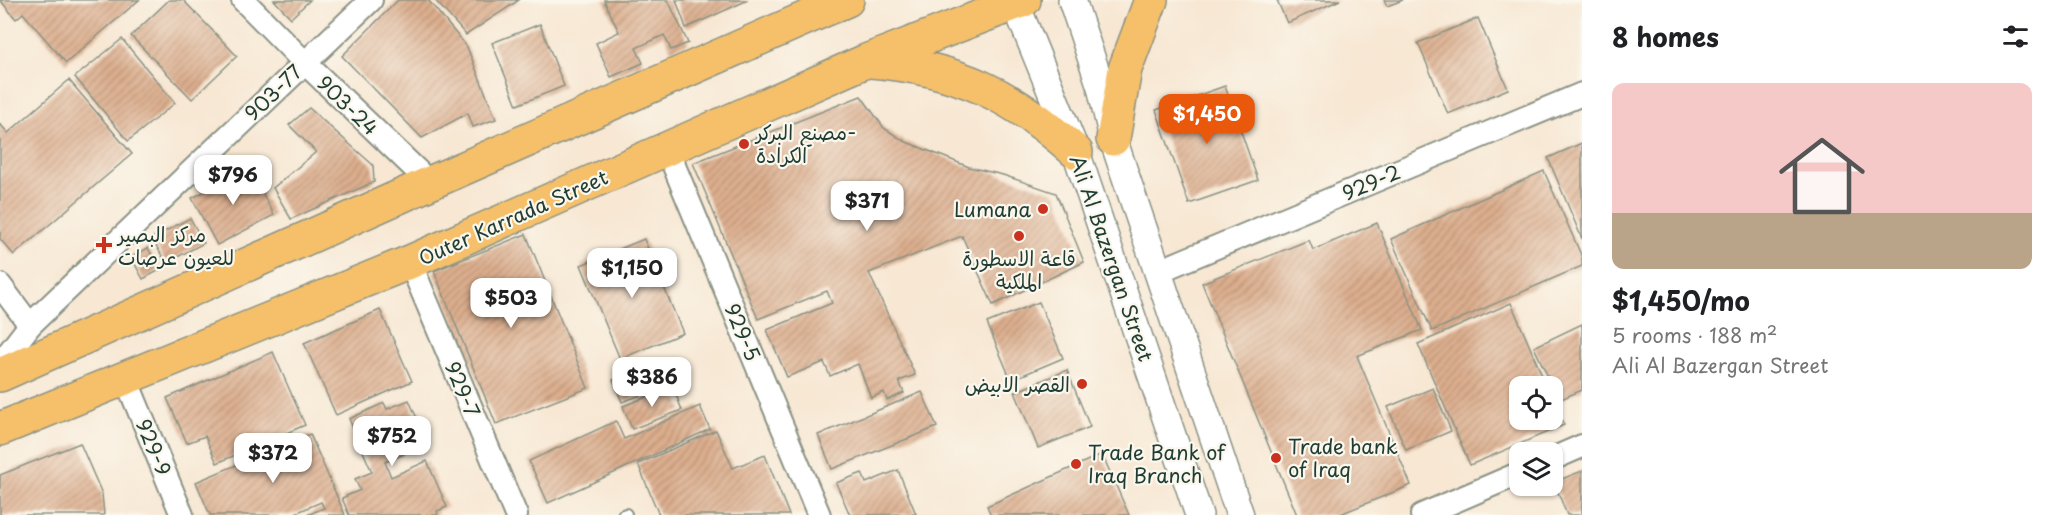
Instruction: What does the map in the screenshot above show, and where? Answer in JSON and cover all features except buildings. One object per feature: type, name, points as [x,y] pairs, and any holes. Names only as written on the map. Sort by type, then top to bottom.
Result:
[{"type":"main road","points":[[866,61],[926,22],[969,0]]},
{"type":"main road","points":[[1113,139],[1125,69],[1151,0]]},
{"type":"main road","points":[[0,375],[844,1]]},
{"type":"main road","name":"Outer Karrada Street","points":[[0,429],[410,262],[866,61],[1018,1]]},
{"type":"main road","points":[[866,61],[905,64],[934,70],[980,85],[1015,103],[1047,125],[1076,152]]},
{"type":"street","name":"903-24","points":[[243,0],[304,63],[430,183]]},
{"type":"street","name":"903-77","points":[[0,364],[30,325],[371,0]]},
{"type":"street","name":"Ali Al Bazergan Street","points":[[1072,0],[1101,87],[1113,139],[1240,515]]},
{"type":"street","name":"Ali Al Bazergan Street","points":[[1018,1],[1076,152],[1199,515]]},
{"type":"street","name":"929-2","points":[[1159,271],[1582,94]]},
{"type":"street","name":"929-5","points":[[668,149],[819,515]]},
{"type":"street","name":"929-7","points":[[410,262],[516,515]]},
{"type":"street","points":[[0,285],[30,325]]},
{"type":"street","name":"929-9","points":[[126,379],[182,515]]},
{"type":"street","points":[[1563,454],[1582,446]]},
{"type":"street","points":[[1422,515],[1509,478]]},
{"type":"place","name":"مصنع البركر- الكرادة","points":[[744,144]]},
{"type":"place","name":"Lumana","points":[[1043,209]]},
{"type":"place","name":"قاعة الاسطورة الملكية","points":[[1019,236]]},
{"type":"place","name":"مركز البصير للعيون عرصات","points":[[104,245]]},
{"type":"place","name":"القصر الابيض","points":[[1082,384]]},
{"type":"place","name":"Trade bank of Iraq","points":[[1276,458]]},
{"type":"place","name":"Trade Bank of Iraq Branch","points":[[1076,464]]}]
